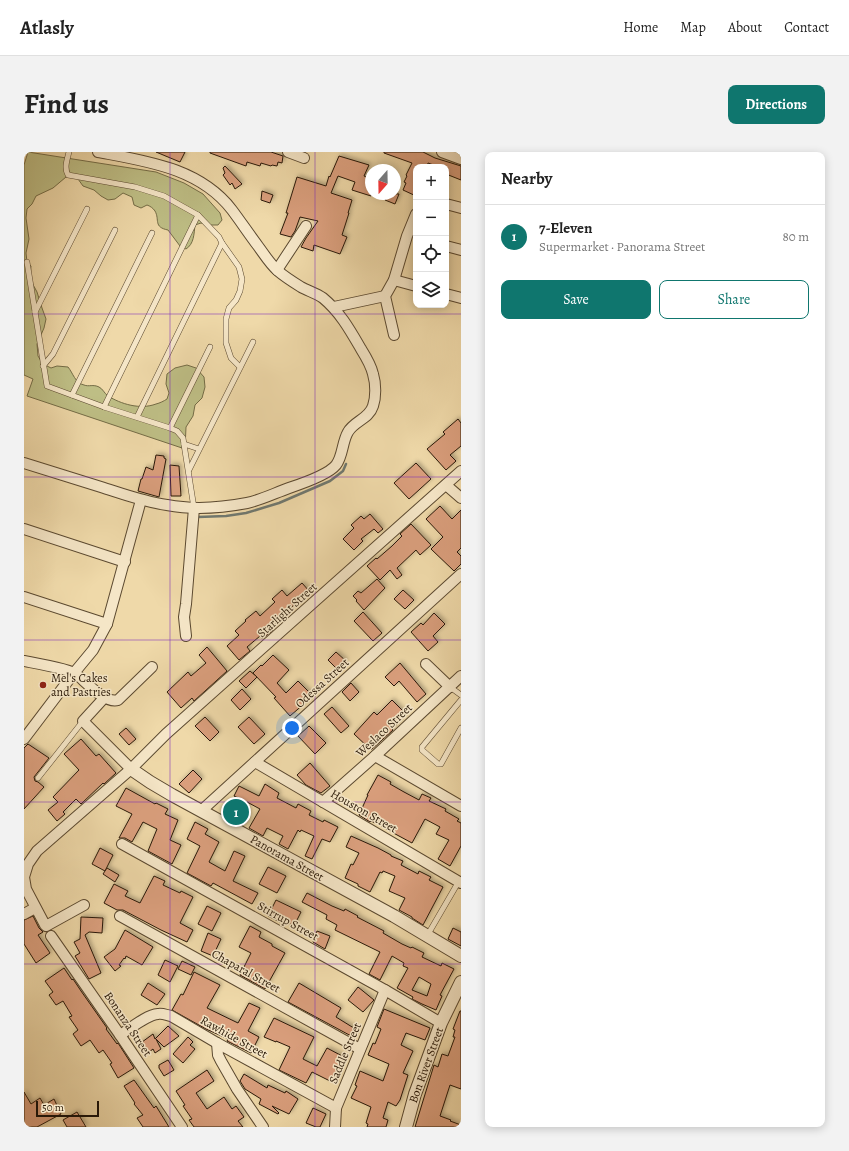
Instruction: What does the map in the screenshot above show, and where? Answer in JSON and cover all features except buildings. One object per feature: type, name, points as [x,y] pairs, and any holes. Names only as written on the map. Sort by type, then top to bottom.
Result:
[{"type":"street","points":[[24,463],[141,500],[169,506],[194,508],[221,507],[250,502],[329,472],[336,465],[341,454],[344,441],[354,423],[367,416],[373,407],[375,389],[371,366],[345,322],[334,307],[321,296],[302,287],[277,270],[220,197],[207,186],[172,169],[153,162],[98,152]]},
{"type":"street","points":[[288,152],[304,158]]},
{"type":"street","points":[[442,152],[461,159]]},
{"type":"street","points":[[449,205],[461,208]]},
{"type":"street","points":[[277,270],[306,226]]},
{"type":"street","points":[[394,335],[385,296],[394,280],[412,237]]},
{"type":"street","points":[[449,247],[461,250]]},
{"type":"street","points":[[394,280],[413,285]]},
{"type":"street","points":[[449,295],[461,298]]},
{"type":"street","points":[[334,307],[385,296]]},
{"type":"street","name":"Starlight Street","points":[[84,905],[45,926],[35,908],[24,882],[25,871],[32,857],[37,851],[131,769],[166,734],[461,471]]},
{"type":"street","points":[[446,485],[461,498]]},
{"type":"street","points":[[24,739],[93,650],[108,624],[141,500]]},
{"type":"street","points":[[186,636],[184,617],[194,508]]},
{"type":"street","points":[[24,529],[125,562]]},
{"type":"street","name":"Odessa Street","points":[[201,811],[461,574]]},
{"type":"street","points":[[24,597],[108,624]]},
{"type":"street","points":[[24,661],[74,673],[104,698],[113,701],[118,700],[152,667]]},
{"type":"street","points":[[426,664],[450,687]]},
{"type":"street","name":"Weslaco Street","points":[[323,802],[461,676]]},
{"type":"street","points":[[83,721],[104,698]]},
{"type":"street","name":"Panorama Street","points":[[83,721],[131,769],[150,782],[394,916],[461,956]]},
{"type":"street","points":[[375,756],[461,806]]},
{"type":"street","name":"Houston Street","points":[[255,762],[460,882]]},
{"type":"street","name":"Stirrup Street","points":[[122,844],[441,1022]]},
{"type":"street","points":[[24,914],[35,908]]},
{"type":"street","name":"Chaparal Street","points":[[120,916],[360,1049]]},
{"type":"street","name":"Bonanza Street","points":[[51,936],[182,1127]]},
{"type":"street","name":"Bon River Street","points":[[406,1127],[415,1094],[441,1022],[461,982]]},
{"type":"street","name":"Saddle Street","points":[[335,1127],[336,1108],[385,990]]},
{"type":"street","name":"Rawhide Street","points":[[120,1035],[151,1016],[158,1014],[171,1016],[336,1108]]},
{"type":"street","points":[[217,1043],[218,1055],[221,1061],[237,1089],[263,1127]]},
{"type":"lane","points":[[69,152],[66,167],[66,172],[68,175],[135,187],[164,196],[198,215],[219,237],[239,267],[242,279],[240,291],[236,300],[229,308],[226,319],[226,343],[231,358],[240,367]]},
{"type":"lane","points":[[35,313],[86,209]]},
{"type":"lane","points":[[104,407],[198,215]]},
{"type":"lane","points":[[43,366],[53,354],[115,230]]},
{"type":"lane","points":[[72,395],[152,233]]},
{"type":"lane","points":[[137,417],[222,243]]},
{"type":"lane","points":[[27,262],[47,386],[177,431],[183,438],[194,508]]},
{"type":"lane","points":[[188,471],[253,342]]},
{"type":"lane","points":[[170,428],[210,347]]},
{"type":"lane","points":[[184,444],[199,449]]},
{"type":"lane","points":[[450,687],[461,695]]},
{"type":"lane","points":[[461,700],[422,747],[422,750],[438,764],[441,764],[461,728]]},
{"type":"lane","points":[[38,778],[83,721]]},
{"type":"lane","points":[[427,936],[460,882]]},
{"type":"green space","points":[[28,152],[156,172],[184,183],[203,194],[220,213],[222,220],[218,225],[201,223],[195,225],[192,242],[186,249],[180,246],[168,230],[160,227],[155,211],[147,205],[141,208],[134,205],[132,197],[123,193],[115,199],[108,200],[94,190],[83,186],[73,175],[66,177],[53,188],[36,196],[32,204],[27,209],[26,218],[29,239],[26,253],[27,262],[31,266],[30,279],[37,292],[46,319],[37,344],[38,356],[43,364],[51,368],[57,366],[68,367],[76,380],[81,384],[99,387],[108,396],[125,404],[137,406],[150,406],[167,399],[169,393],[166,384],[167,374],[175,368],[187,365],[196,368],[204,377],[205,387],[202,398],[195,405],[193,416],[186,427],[185,449],[27,396],[33,379],[24,375],[24,165]]},
{"type":"waterway","points":[[198,517],[226,516],[246,513],[279,503],[330,481],[343,471],[346,464]]},
{"type":"place","name":"Mel's Cakes and Pastries","points":[[43,685]]},
{"type":"place","name":"7-Eleven","points":[[236,812]]}]
